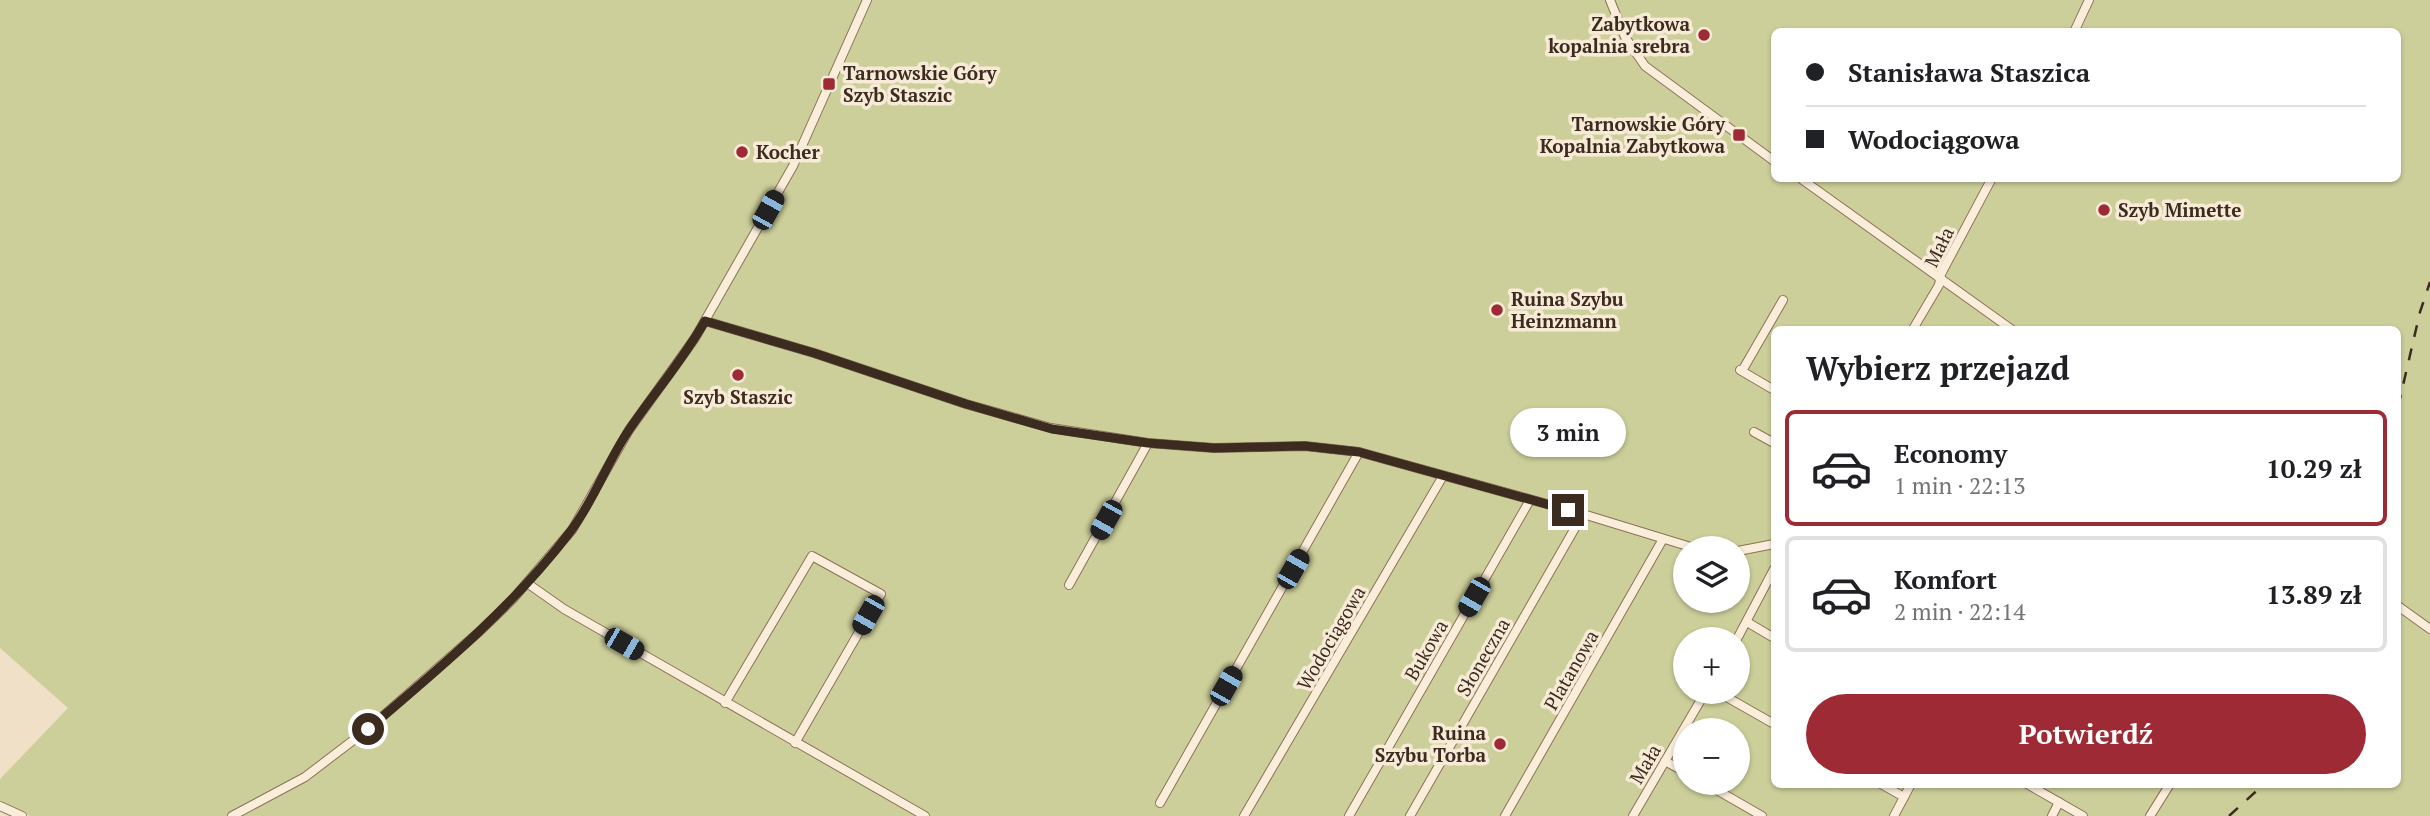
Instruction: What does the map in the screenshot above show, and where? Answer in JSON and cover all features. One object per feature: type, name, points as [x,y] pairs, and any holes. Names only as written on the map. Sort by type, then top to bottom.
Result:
[{"type":"street","points":[[232,816],[304,777],[368,729],[480,631],[527,583],[572,530],[629,430],[695,338],[793,166],[867,0]]},
{"type":"street","points":[[1610,0],[1625,37],[1645,66],[1771,159]]},
{"type":"street","points":[[2076,28],[2089,0]]},
{"type":"street","points":[[1806,182],[2007,326]]},
{"type":"street","name":"Mała","points":[[1915,326],[1939,285],[1940,278],[1990,182]]},
{"type":"street","points":[[1771,388],[1741,370],[1783,300]]},
{"type":"street","points":[[705,321],[1052,429],[1148,443],[1214,448],[1305,446],[1359,452],[1673,542]]},
{"type":"street","points":[[1754,432],[1771,441]]},
{"type":"street","points":[[1069,585],[1148,443]]},
{"type":"street","points":[[1160,803],[1359,452]]},
{"type":"street","name":"Wodociągowa","points":[[1244,816],[1443,476]]},
{"type":"street","name":"Bukowa","points":[[1349,816],[1530,500]]},
{"type":"street","name":"Słoneczna","points":[[1410,816],[1583,514]]},
{"type":"street","name":"Platanowa","points":[[1505,816],[1663,539]]},
{"type":"street","points":[[1750,549],[1771,545]]},
{"type":"street","points":[[725,703],[812,556],[881,594],[795,743]]},
{"type":"street","points":[[1744,627],[1771,575]]},
{"type":"street","points":[[527,583],[564,609],[925,816]]},
{"type":"street","points":[[2401,608],[2430,629]]},
{"type":"street","points":[[1747,622],[1771,636]]},
{"type":"street","name":"Mała","points":[[1633,816],[1698,704]]},
{"type":"street","points":[[1739,704],[1771,722]]},
{"type":"street","points":[[1665,761],[1673,765]]},
{"type":"street","points":[[1888,788],[1904,797]]},
{"type":"street","points":[[1894,816],[1909,788]]},
{"type":"street","points":[[2033,788],[2083,816]]},
{"type":"street","points":[[2150,816],[2168,788]]},
{"type":"street","points":[[1726,795],[1762,816]]},
{"type":"street","points":[[2052,816],[2059,802]]},
{"type":"street","points":[[0,806],[22,816]]},
{"type":"green space","points":[[0,0],[2430,0],[2430,816],[30,816],[0,801],[0,779],[68,708],[0,648]]},
{"type":"railway","points":[[2401,394],[2420,312],[2430,282]]},
{"type":"railway","points":[[2229,816],[2260,788]]},
{"type":"place","name":"Zabytkowa kopalnia srebra","points":[[1704,35]]},
{"type":"place","name":"Tarnowskie Góry Szyb Staszic","points":[[829,84]]},
{"type":"place","name":"Tarnowskie Góry Kopalnia Zabytkowa","points":[[1739,135]]},
{"type":"place","name":"Kocher","points":[[742,152]]},
{"type":"place","name":"Szyb Mimette","points":[[2104,210]]},
{"type":"place","name":"Ruina Szybu Heinzmann","points":[[1497,310]]},
{"type":"place","name":"Szyb Staszic","points":[[738,375]]},
{"type":"place","name":"Ruina Szybu Torba","points":[[1500,744]]},
{"type":"route","points":[[368,729],[480,631],[539,570],[572,530],[620,444],[705,321],[1052,429],[1148,443],[1214,448],[1305,446],[1359,452],[1568,510]]}]
